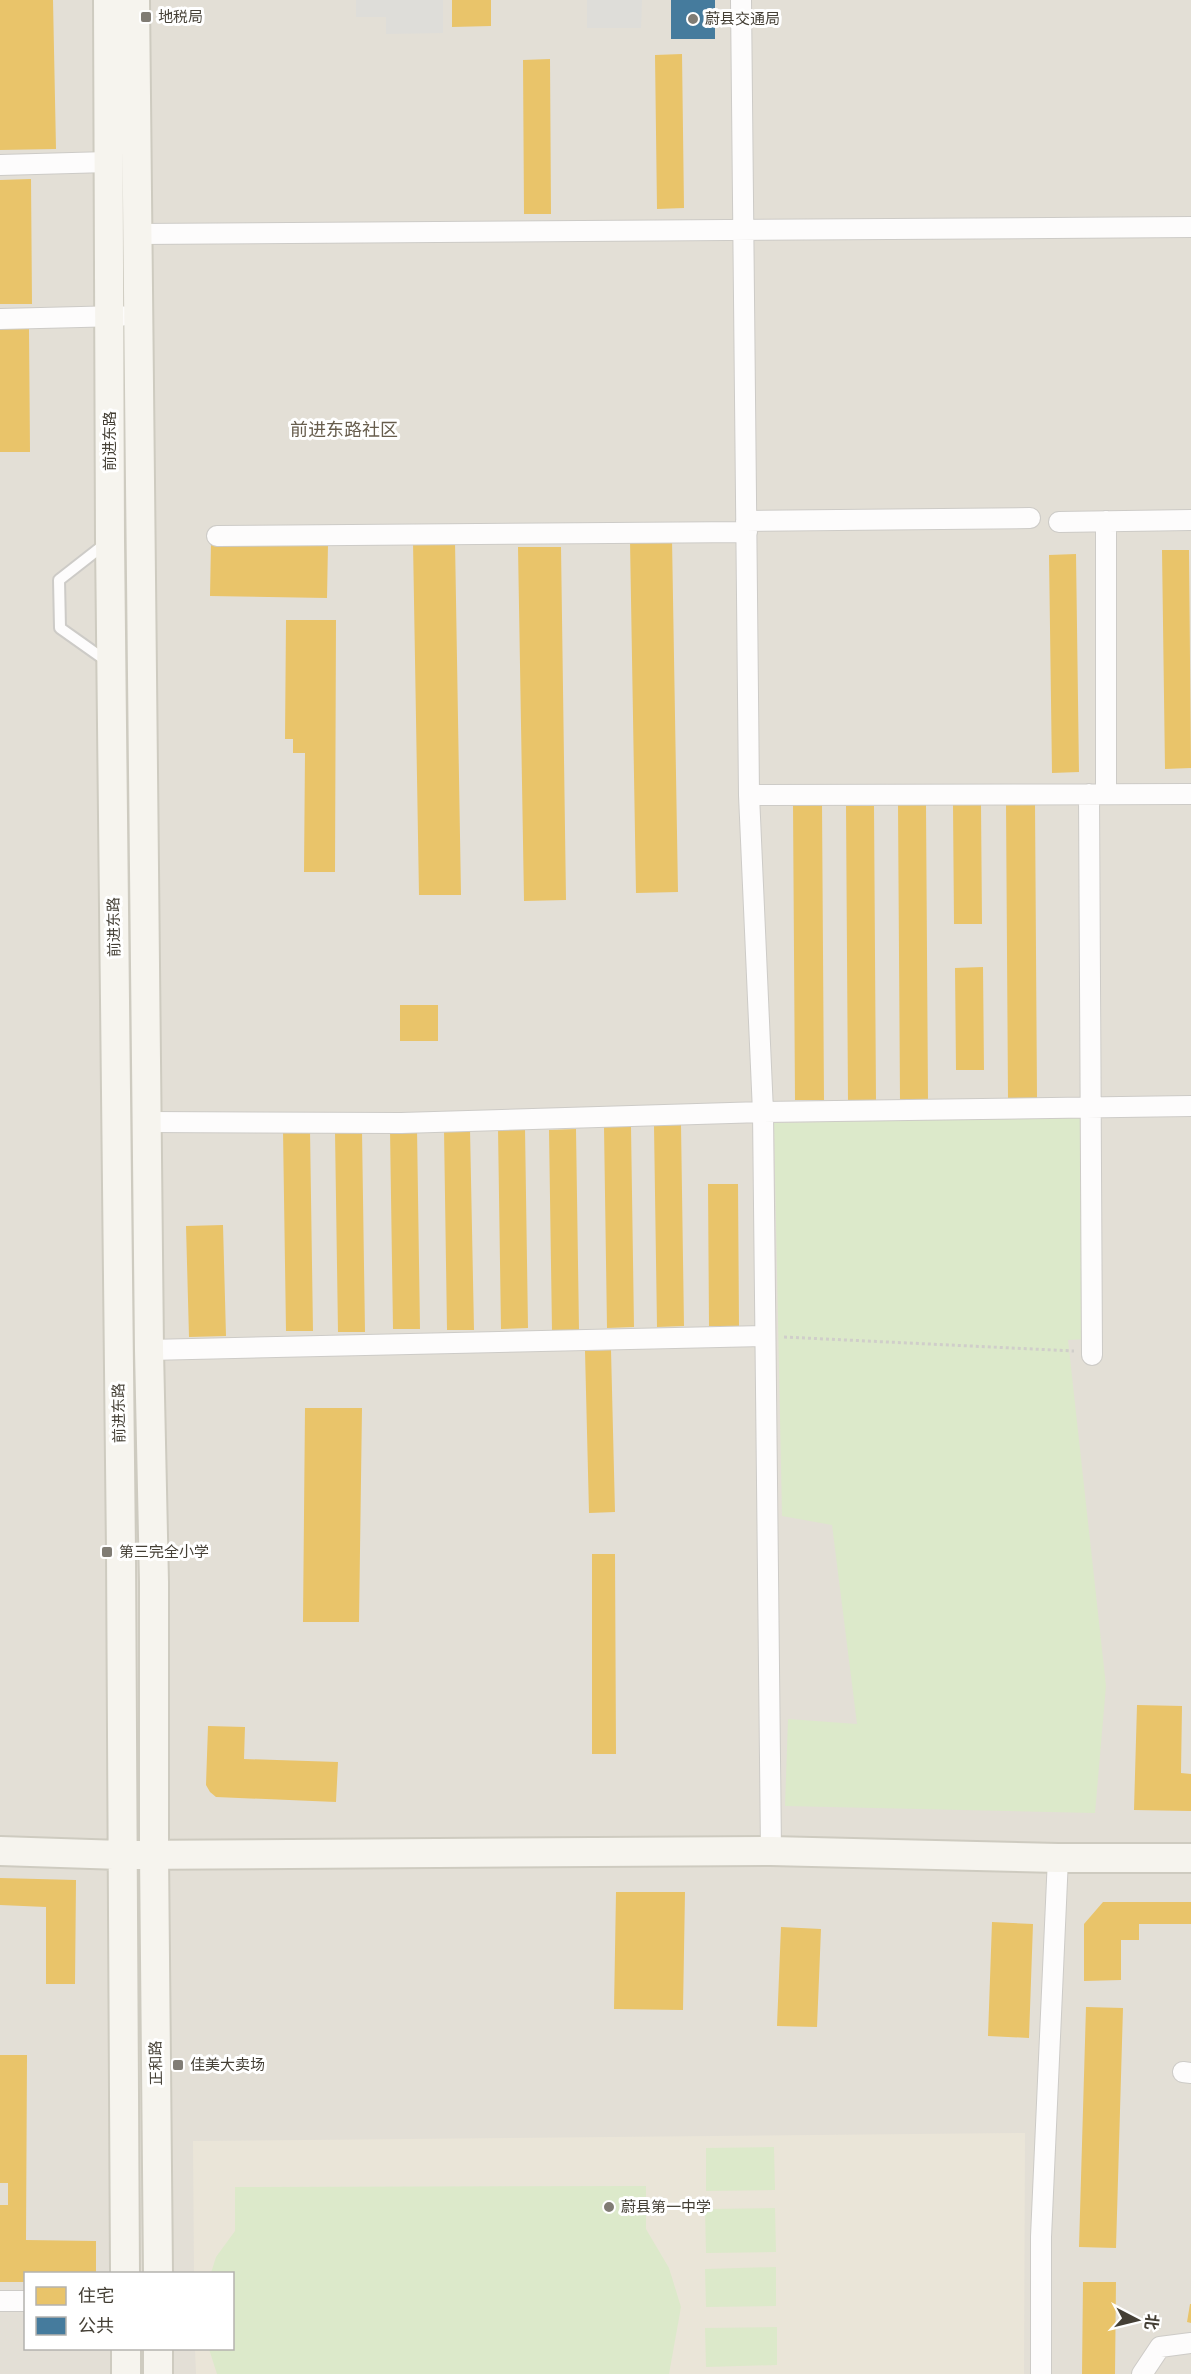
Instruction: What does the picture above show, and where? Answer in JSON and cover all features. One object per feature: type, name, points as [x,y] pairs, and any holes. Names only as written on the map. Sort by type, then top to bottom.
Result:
[{"type":"main road","name":"前进东路","points":[[108,0],[110,540],[121,1541],[122,1855]]},
{"type":"main road","name":"前进东路","points":[[135,0],[149,1350],[154,1582],[154,1853]]},
{"type":"main road","points":[[0,1851],[122,1855],[154,1853],[771,1851],[1058,1858],[1191,1858]]},
{"type":"main road","name":"正和路","points":[[154,1853],[158,2272]]},
{"type":"main road","name":"正和路","points":[[122,1855],[125,2272]]},
{"type":"main road","points":[[126,2350],[126,2374]]},
{"type":"main road","points":[[158,2350],[158,2374]]},
{"type":"street","points":[[741,0],[749,795],[763,1112],[771,1851]]},
{"type":"street","points":[[0,165],[108,162]]},
{"type":"street","points":[[138,234],[1191,227]]},
{"type":"street","points":[[0,319],[138,315]]},
{"type":"street","points":[[217,536],[1030,518]]},
{"type":"street","points":[[1059,522],[1191,520]]},
{"type":"street","points":[[1092,1355],[1091,1107],[1106,521]]},
{"type":"street","points":[[749,795],[1191,794]]},
{"type":"street","points":[[147,1122],[401,1123],[763,1112],[1191,1106]]},
{"type":"street","points":[[149,1350],[765,1336]]},
{"type":"street","points":[[1041,2374],[1041,2237],[1058,1858]]},
{"type":"street","points":[[0,2301],[24,2301]]},
{"type":"street","points":[[1142,2374],[1160,2348],[1191,2343]]},
{"type":"lane","points":[[110,540],[59,580],[60,628],[111,664]]},
{"type":"path","points":[[765,1336],[1066,1349],[1092,1355]]},
{"type":"shaded area","points":[[0,0],[1191,0],[1191,2374],[0,2374]]},
{"type":"shaded area","points":[[356,0],[443,0],[443,33],[386,34],[386,17],[356,17]]},
{"type":"shaded area","points":[[587,0],[642,0],[641,28],[587,28]]},
{"type":"shaded area","name":"蔚县第一中学","points":[[1025,2133],[1024,2374],[196,2374],[195,2350],[234,2350],[234,2272],[194,2272],[193,2141]]},
{"type":"green space","points":[[1084,1117],[1086,1339],[1068,1340],[1106,1686],[1095,1813],[785,1806],[788,1719],[857,1724],[832,1525],[782,1516],[774,1123]]},
{"type":"green space","points":[[774,2147],[775,2190],[706,2191],[706,2148]]},
{"type":"green space","points":[[646,2186],[646,2229],[669,2268],[681,2307],[669,2374],[217,2374],[209,2350],[234,2350],[234,2272],[211,2272],[216,2257],[235,2231],[235,2187]]},
{"type":"green space","points":[[775,2208],[776,2252],[706,2253],[705,2209]]},
{"type":"green space","points":[[776,2267],[776,2306],[706,2307],[705,2269]]},
{"type":"green space","points":[[777,2327],[777,2365],[706,2367],[705,2328]]},
{"type":"building: 住宅","points":[[0,0],[53,0],[56,149],[0,150]]},
{"type":"building: 住宅","points":[[452,0],[491,0],[491,26],[452,27]]},
{"type":"building: 住宅","points":[[682,54],[684,208],[657,209],[655,55]]},
{"type":"building: 住宅","points":[[550,59],[551,214],[524,214],[523,60]]},
{"type":"building: 住宅","points":[[31,179],[32,304],[0,304],[0,180]]},
{"type":"building: 住宅","points":[[0,328],[29,328],[30,452],[0,452]]},
{"type":"building: 住宅","points":[[672,539],[678,892],[636,893],[630,540]]},
{"type":"building: 住宅","points":[[455,541],[461,895],[419,895],[413,542]]},
{"type":"building: 住宅","points":[[211,543],[328,544],[327,598],[210,596]]},
{"type":"building: 住宅","points":[[518,547],[561,547],[566,900],[524,901]]},
{"type":"building: 住宅","points":[[1162,550],[1189,550],[1191,768],[1165,769]]},
{"type":"building: 住宅","points":[[1076,554],[1079,772],[1052,773],[1049,555]]},
{"type":"building: 住宅","points":[[286,620],[336,620],[335,872],[304,872],[305,753],[293,753],[293,739],[285,739]]},
{"type":"building: 住宅","points":[[1006,803],[1035,803],[1037,1099],[1008,1099]]},
{"type":"building: 住宅","points":[[793,804],[822,804],[824,1100],[795,1100]]},
{"type":"building: 住宅","points":[[898,805],[926,805],[928,1101],[900,1101]]},
{"type":"building: 住宅","points":[[953,805],[981,805],[982,924],[954,924]]},
{"type":"building: 住宅","points":[[846,806],[874,806],[876,1102],[848,1102]]},
{"type":"building: 住宅","points":[[983,967],[984,1070],[956,1070],[955,968]]},
{"type":"building: 住宅","points":[[400,1005],[438,1005],[438,1041],[400,1041]]},
{"type":"building: 住宅","points":[[681,1125],[684,1326],[657,1327],[654,1126]]},
{"type":"building: 住宅","points":[[604,1127],[631,1127],[634,1327],[607,1328]]},
{"type":"building: 住宅","points":[[417,1128],[420,1329],[393,1329],[390,1129]]},
{"type":"building: 住宅","points":[[498,1128],[525,1128],[528,1328],[501,1329]]},
{"type":"building: 住宅","points":[[444,1129],[470,1129],[474,1330],[447,1330]]},
{"type":"building: 住宅","points":[[576,1129],[579,1330],[552,1331],[549,1130]]},
{"type":"building: 住宅","points":[[283,1130],[310,1130],[313,1331],[286,1331]]},
{"type":"building: 住宅","points":[[362,1131],[365,1332],[338,1332],[335,1132]]},
{"type":"building: 住宅","points":[[708,1184],[738,1184],[739,1326],[709,1326]]},
{"type":"building: 住宅","points":[[223,1225],[226,1336],[189,1337],[186,1226]]},
{"type":"building: 住宅","points":[[611,1350],[615,1512],[589,1513],[585,1351]]},
{"type":"building: 住宅","points":[[305,1408],[362,1408],[359,1622],[303,1622]]},
{"type":"building: 住宅","points":[[592,1554],[615,1554],[616,1754],[592,1754]]},
{"type":"building: 住宅","points":[[1137,1705],[1182,1706],[1181,1773],[1191,1774],[1191,1811],[1134,1810]]},
{"type":"building: 住宅","points":[[208,1726],[245,1727],[244,1759],[338,1762],[336,1802],[216,1797],[206,1785]]},
{"type":"building: 住宅","points":[[0,1878],[76,1880],[75,1984],[46,1984],[46,1907],[0,1905]]},
{"type":"building: 住宅","points":[[616,1892],[685,1892],[683,2010],[614,2009]]},
{"type":"building: 住宅","points":[[1103,1902],[1191,1902],[1191,1924],[1139,1924],[1139,1940],[1121,1940],[1121,1980],[1084,1981],[1084,1924]]},
{"type":"building: 住宅","points":[[992,1922],[1033,1924],[1029,2038],[988,2036]]},
{"type":"building: 住宅","points":[[781,1927],[821,1929],[817,2027],[777,2026]]},
{"type":"building: 住宅","points":[[1086,2007],[1123,2008],[1116,2248],[1079,2247]]},
{"type":"building: 住宅","points":[[0,2055],[27,2055],[26,2240],[96,2241],[96,2272],[24,2272],[24,2282],[0,2282],[0,2205],[8,2205],[8,2183],[0,2183]]},
{"type":"building: 住宅","points":[[1083,2282],[1116,2282],[1115,2374],[1082,2374]]},
{"type":"building: 住宅","points":[[1191,2304],[1191,2323],[1187,2322]]},
{"type":"building: 公共","name":"蔚县交通局","points":[[671,0],[715,0],[715,39],[671,39]]},
{"type":"place","name":"地税局","points":[[146,17]]},
{"type":"place","name":"蔚县交通局","points":[[693,19]]},
{"type":"place","name":"第三完全小学","points":[[107,1552]]},
{"type":"place","name":"佳美大卖场","points":[[178,2065]]},
{"type":"place","name":"蔚县第一中学","points":[[609,2207]]},
{"type":"district","name":"前进东路社区","points":[[344,429]]}]
